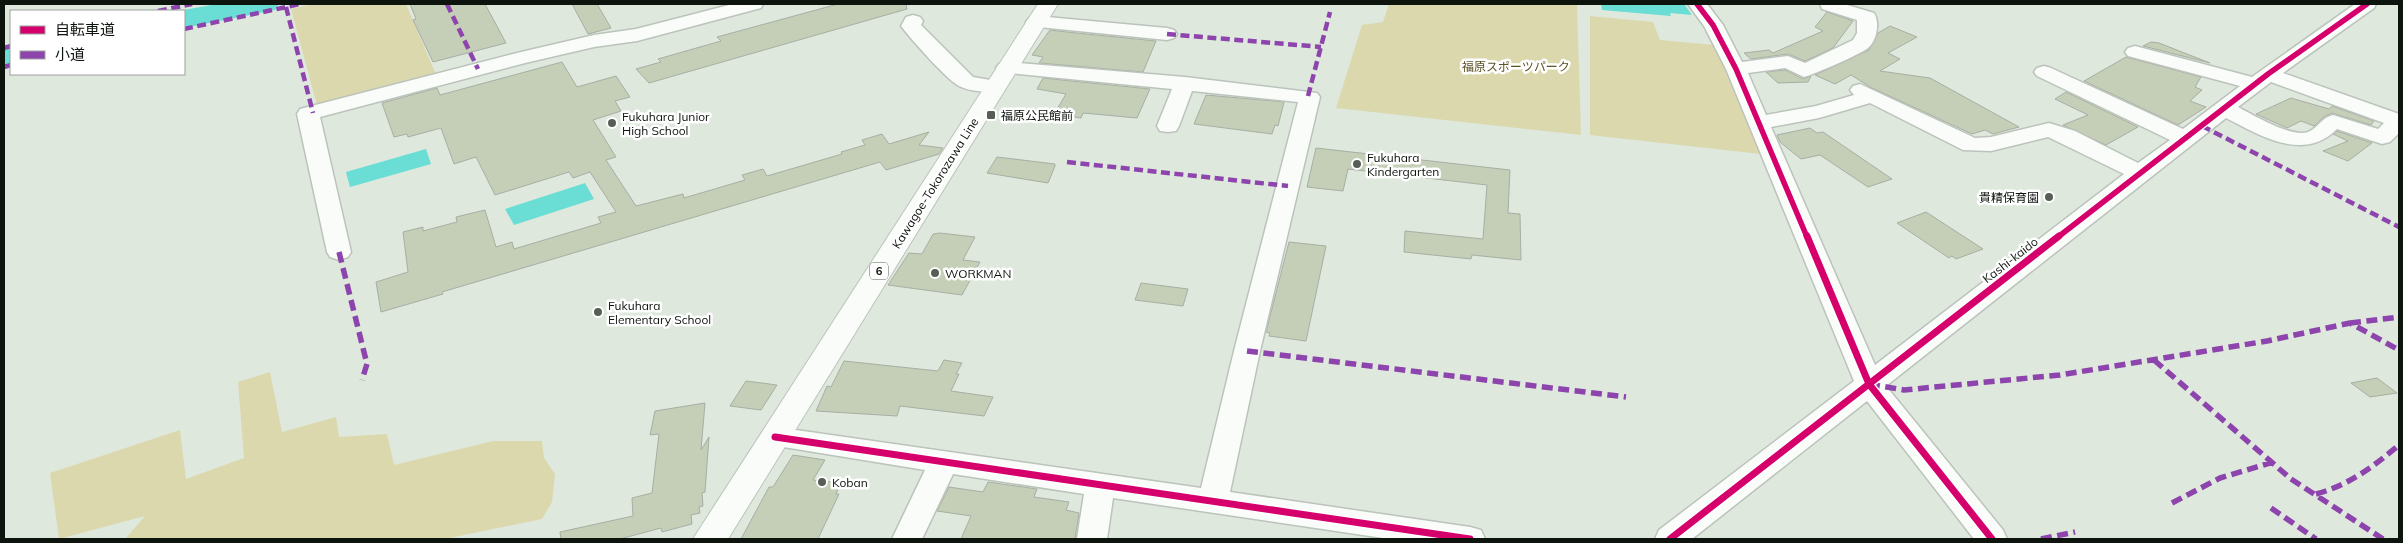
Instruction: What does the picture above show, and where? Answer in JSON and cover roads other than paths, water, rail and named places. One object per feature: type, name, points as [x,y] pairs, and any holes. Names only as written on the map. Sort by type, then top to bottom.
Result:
[{"type":"main road","name":"Kawagoe-Tokorozawa Line","points":[[710,539],[1042,13]]},
{"type":"street","points":[[339,252],[308,114],[521,58],[594,41],[637,35],[754,4]]},
{"type":"street","points":[[1697,4],[1713,25],[1736,69],[1760,122],[1869,384],[1992,539]]},
{"type":"street","name":"Kashi-kaido","points":[[1670,539],[2262,79],[2367,4]]},
{"type":"street","points":[[1736,69],[1788,62],[1804,71],[1861,44],[1867,33],[1867,17],[1829,5]]},
{"type":"street","points":[[1042,13],[1167,34]]},
{"type":"street","points":[[913,21],[911,26],[967,82],[1001,77],[1185,83],[1310,97],[1247,351],[1213,500]]},
{"type":"street","points":[[2135,52],[2262,79],[2399,121],[2382,137],[2333,121],[2308,140],[2290,138],[2224,109]]},
{"type":"street","points":[[2044,72],[2186,138]]},
{"type":"street","points":[[1168,126],[1185,83]]},
{"type":"street","points":[[1760,122],[1819,112],[1866,93],[1971,145],[1991,144],[2049,130],[2066,136],[2140,173]]},
{"type":"street","points":[[776,437],[1470,539]]},
{"type":"street","points":[[907,539],[944,462]]},
{"type":"street","points":[[1092,539],[1098,498],[1102,485]]},
{"type":"water","points":[[1601,4],[1684,4],[1692,15],[1670,13],[1671,16],[1602,10]]},
{"type":"water","points":[[426,149],[431,164],[350,187],[346,172]]},
{"type":"water","points":[[585,183],[594,199],[514,225],[505,209]]},
{"type":"waterway","points":[[185,19],[264,4]]},
{"type":"waterway","points":[[4,57],[10,54]]},
{"type":"place","name":"福原公民館前","points":[[991,115]]},
{"type":"place","name":"Fukuhara Junior High School","points":[[612,123]]},
{"type":"place","name":"Fukuhara Kindergarten","points":[[1357,164]]},
{"type":"place","name":"貴精保育園","points":[[2049,197]]},
{"type":"place","name":"WORKMAN","points":[[935,273]]},
{"type":"place","name":"Fukuhara Elementary School","points":[[598,312]]},
{"type":"place","name":"Koban","points":[[822,482]]},
{"type":"park label","name":"福原スポーツパーク","points":[[1516,66]]}]
